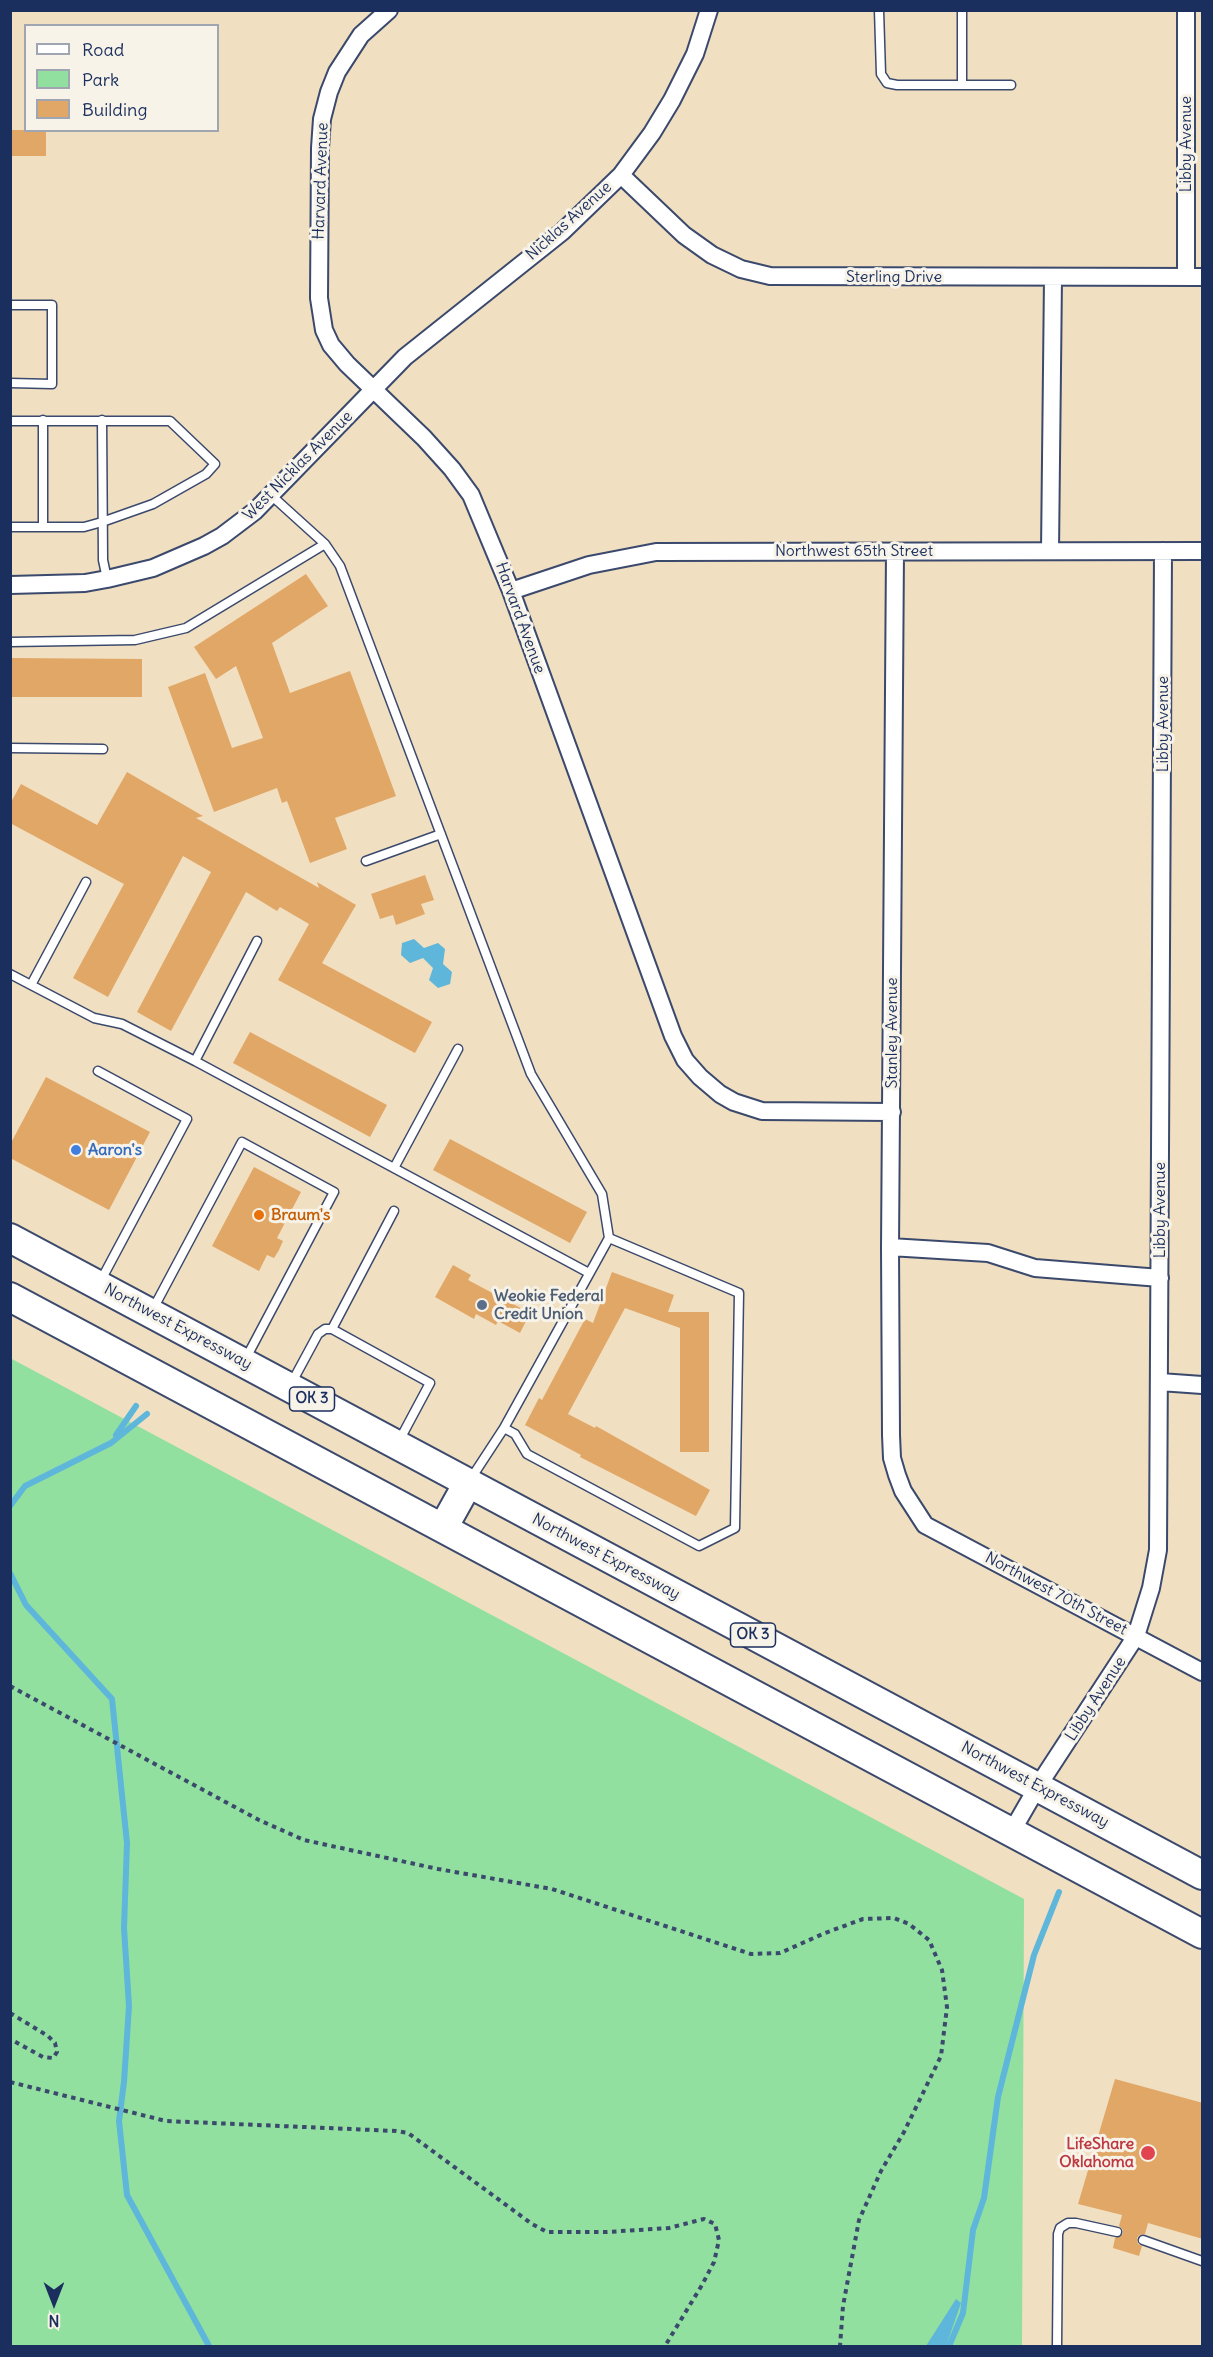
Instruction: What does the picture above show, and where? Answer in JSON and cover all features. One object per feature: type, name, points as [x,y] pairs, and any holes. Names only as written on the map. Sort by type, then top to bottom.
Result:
[{"type":"highway","name":"Northwest Expressway","points":[[10,1238],[1203,1875]]},
{"type":"highway","points":[[10,1297],[1203,1934]]},
{"type":"highway","points":[[443,1528],[468,1483]]},
{"type":"street","name":"Harvard Avenue","points":[[389,10],[361,36],[336,72],[324,110],[320,148],[321,315],[324,330],[331,345],[347,364],[424,438],[453,469],[471,495],[511,591],[673,1036],[685,1060],[720,1094],[734,1102],[762,1111],[892,1112]]},
{"type":"street","name":"Nicklas Avenue","points":[[374,389],[405,357],[440,327],[562,232],[621,175],[652,133],[672,100],[695,54],[710,10]]},
{"type":"street","name":"Libby Avenue","points":[[1186,10],[1194,277]]},
{"type":"street","name":"Sterling Drive","points":[[621,175],[684,235],[712,255],[741,269],[770,276],[1194,277]]},
{"type":"street","points":[[1050,551],[1053,278]]},
{"type":"street","name":"West Nicklas Avenue","points":[[10,585],[64,584],[107,579],[153,568],[204,546],[238,525],[272,496],[374,389]]},
{"type":"street","name":"Stanley Avenue","points":[[895,551],[892,1458],[903,1491],[916,1509]]},
{"type":"street","name":"Libby Avenue","points":[[1012,1831],[1038,1786],[1136,1636],[1151,1588],[1158,1550],[1163,551]]},
{"type":"street","name":"Northwest 65th Street","points":[[511,591],[590,565],[656,552],[1203,551]]},
{"type":"street","points":[[891,1247],[988,1253],[1035,1268],[1160,1278]]},
{"type":"street","points":[[1160,1382],[1203,1385]]},
{"type":"street","name":"Northwest 70th Street","points":[[916,1509],[925,1525],[1203,1672]]},
{"type":"lane","points":[[879,10],[880,74],[887,83],[897,86],[1011,86]]},
{"type":"lane","points":[[962,10],[962,85]]},
{"type":"lane","points":[[10,305],[52,305],[52,384],[10,383]]},
{"type":"lane","points":[[43,420],[43,527]]},
{"type":"lane","points":[[102,420],[103,560],[107,579]]},
{"type":"lane","points":[[10,421],[170,421],[215,464],[206,474],[153,504],[102,522],[84,527],[10,527]]},
{"type":"lane","points":[[272,496],[325,544],[340,566],[531,1074],[602,1194],[609,1238],[504,1428],[468,1483]]},
{"type":"lane","points":[[10,642],[135,640],[186,628],[325,544]]},
{"type":"lane","points":[[10,748],[103,749]]},
{"type":"lane","points":[[366,861],[441,834]]},
{"type":"lane","points":[[31,985],[86,882]]},
{"type":"lane","points":[[195,1061],[257,941]]},
{"type":"lane","points":[[10,974],[94,1018],[123,1024],[195,1061],[589,1273]]},
{"type":"lane","points":[[394,1168],[458,1049]]},
{"type":"lane","points":[[98,1071],[187,1119],[98,1285]]},
{"type":"lane","points":[[151,1313],[242,1142],[334,1192],[243,1363]]},
{"type":"lane","points":[[332,1329],[394,1211]]},
{"type":"lane","points":[[504,1428],[515,1434],[526,1454],[699,1546],[735,1528],[739,1293],[609,1238]]},
{"type":"lane","points":[[289,1387],[318,1334],[325,1329],[332,1329],[430,1383],[397,1445]]},
{"type":"lane","points":[[1057,2346],[1058,2234],[1060,2228],[1068,2223],[1076,2223],[1117,2232]]},
{"type":"lane","points":[[1143,2240],[1203,2261]]},
{"type":"path","points":[[10,1686],[259,1821],[304,1840],[438,1869],[552,1889],[751,1954],[780,1953],[825,1933],[863,1920],[894,1918],[909,1924],[929,1940],[942,1970],[947,2007],[941,2056],[904,2132],[881,2171],[859,2220],[843,2306],[840,2346]]},
{"type":"path","points":[[10,2013],[48,2036],[55,2043],[57,2052],[53,2058],[43,2057],[10,2039]]},
{"type":"path","points":[[10,2082],[166,2121],[408,2133],[532,2224],[547,2232],[607,2232],[669,2228],[704,2219],[710,2221],[715,2224],[719,2240],[714,2262],[665,2346]]},
{"type":"green space","points":[[10,1358],[1024,1899],[1022,2346],[11,2346]]},
{"type":"water","points":[[414,939],[424,948],[438,943],[445,949],[443,964],[452,972],[450,984],[438,988],[429,980],[433,968],[423,958],[410,963],[401,955],[402,943]]},
{"type":"water","points":[[956,2299],[961,2303],[946,2346],[926,2346]]},
{"type":"building","points":[[10,130],[46,132],[46,156],[10,156]]},
{"type":"building","points":[[306,574],[328,606],[272,643],[290,693],[350,671],[396,796],[335,818],[347,849],[310,863],[287,801],[282,803],[277,788],[214,812],[168,687],[205,673],[232,748],[263,738],[236,666],[216,679],[194,647]]},
{"type":"building","points":[[10,658],[142,659],[142,697],[10,697]]},
{"type":"building","points":[[127,772],[203,816],[196,818],[319,888],[317,882],[356,905],[322,963],[432,1022],[415,1053],[278,980],[309,924],[280,907],[277,911],[246,892],[171,1031],[137,1012],[211,872],[183,856],[108,997],[73,978],[124,884],[10,823],[10,804],[21,784],[97,825]]},
{"type":"building","points":[[425,875],[434,900],[421,904],[425,914],[396,925],[393,915],[380,919],[371,894]]},
{"type":"building","points":[[250,1032],[387,1105],[370,1137],[233,1063]]},
{"type":"building","name":"Aaron's","points":[[46,1077],[150,1132],[109,1210],[12,1159],[12,1141]]},
{"type":"building","points":[[450,1139],[587,1212],[570,1243],[433,1170]]},
{"type":"building","name":"Braum's","points":[[254,1167],[301,1192],[277,1238],[283,1241],[279,1250],[274,1258],[267,1255],[259,1271],[212,1246]]},
{"type":"building","name":"Weokie Federal Credit Union","points":[[453,1265],[471,1275],[468,1280],[530,1313],[520,1333],[498,1321],[496,1325],[476,1314],[474,1319],[435,1297]]},
{"type":"building","points":[[612,1272],[674,1295],[668,1312],[709,1312],[709,1452],[680,1452],[680,1328],[625,1308],[568,1414],[595,1428],[596,1426],[710,1490],[696,1516],[580,1457],[581,1455],[525,1425],[539,1398],[542,1400],[585,1319],[593,1323]]},
{"type":"building","name":"LifeShare Oklahoma","points":[[1115,2079],[1203,2103],[1203,2239],[1148,2223],[1145,2234],[1137,2238],[1138,2244],[1142,2246],[1139,2256],[1113,2248],[1115,2238],[1123,2234],[1119,2226],[1122,2215],[1078,2204]]},
{"type":"waterway","points":[[116,1435],[136,1406]]},
{"type":"waterway","points":[[10,1506],[25,1486],[111,1443],[147,1414]]},
{"type":"waterway","points":[[10,1573],[26,1605],[112,1699],[127,1843],[124,1928],[129,2006],[119,2121],[127,2195],[209,2346]]},
{"type":"waterway","points":[[949,2346],[963,2313],[973,2230],[984,2198],[998,2097],[1034,1955],[1059,1892]]},
{"type":"place","name":"Aaron's","points":[[76,1150]]},
{"type":"place","name":"Braum's","points":[[259,1215]]},
{"type":"place","name":"Weokie Federal Credit Union","points":[[482,1305]]},
{"type":"place","name":"LifeShare Oklahoma","points":[[1148,2153]]}]
